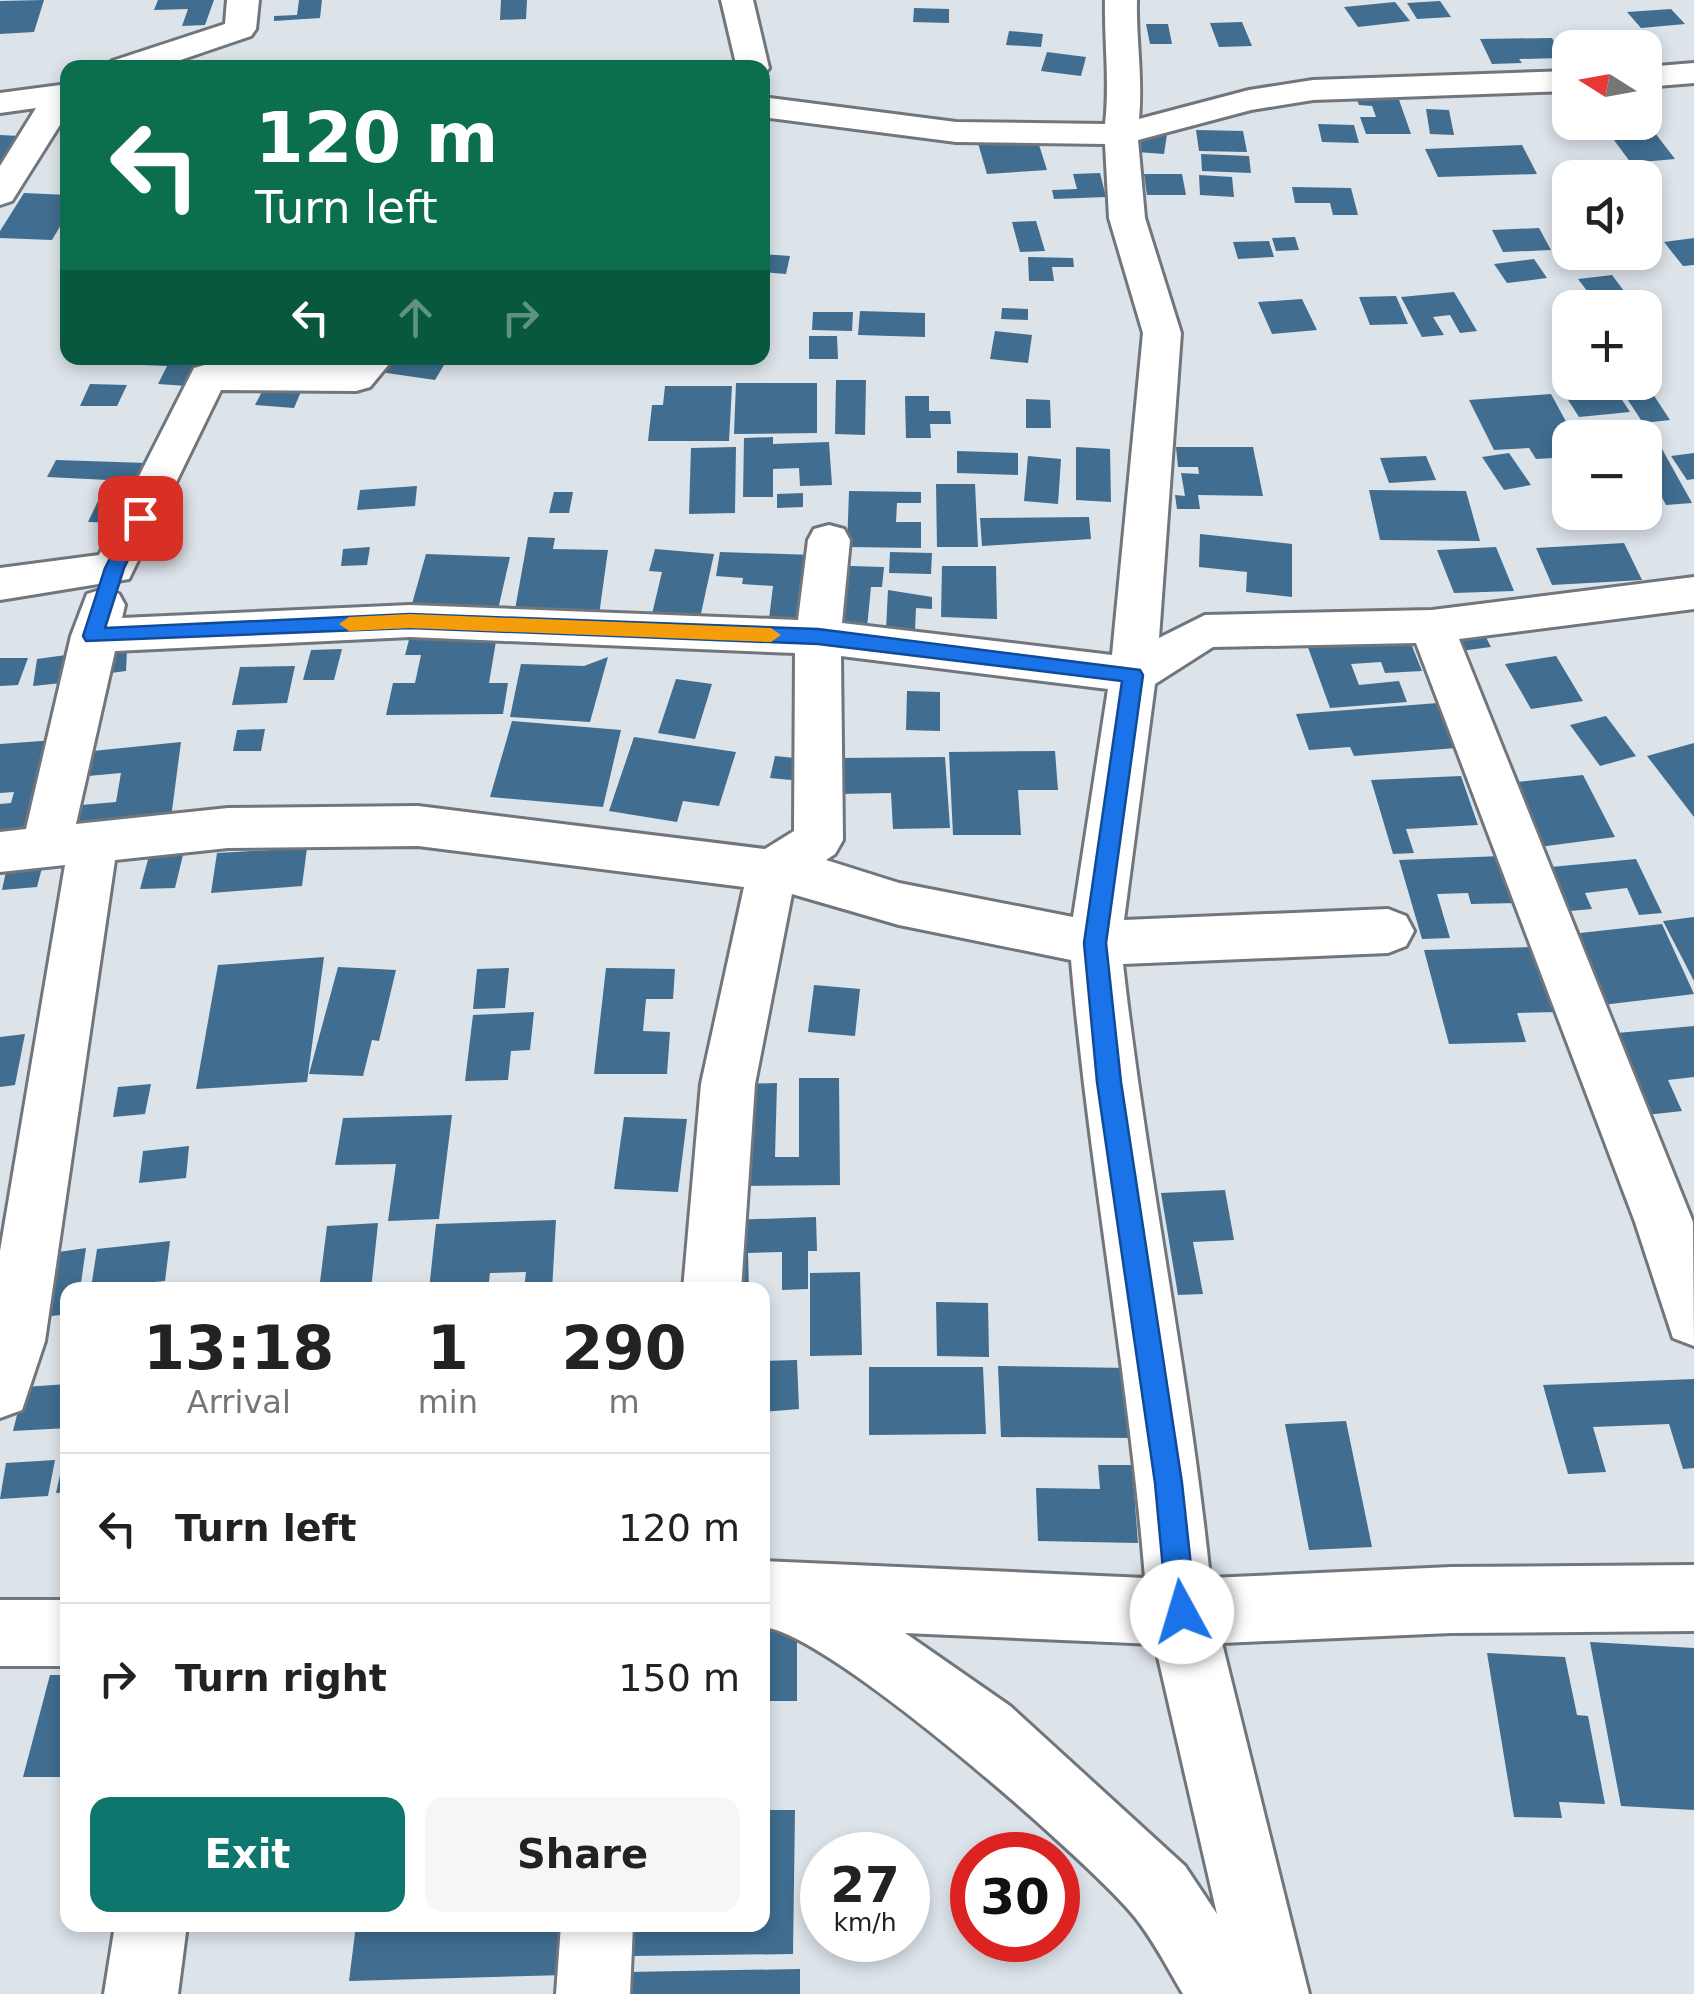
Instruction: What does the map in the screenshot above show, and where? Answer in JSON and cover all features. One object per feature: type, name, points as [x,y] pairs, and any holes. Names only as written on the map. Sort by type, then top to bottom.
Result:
[{"type":"street","points":[[147,60],[240,29],[244,0]]},
{"type":"street","points":[[737,0],[750,60]]},
{"type":"street","points":[[1121,0],[1120,46],[1127,78],[1121,134],[1127,218],[1162,333],[1133,675],[1095,943],[1109,1082],[1168,1483],[1182,1612],[1272,1994]]},
{"type":"street","points":[[1662,76],[1694,73]]},
{"type":"street","points":[[770,108],[956,132],[1121,134],[1249,100],[1312,90],[1552,82]]},
{"type":"street","points":[[0,102],[60,96]]},
{"type":"street","points":[[0,194],[60,102]]},
{"type":"street","points":[[0,1388],[15,1341],[47,847],[93,636],[114,568],[208,377],[356,378],[368,365]]},
{"type":"street","points":[[713,1282],[728,1084],[772,871],[818,840],[818,636],[829,540]]},
{"type":"street","points":[[0,584],[114,568]]},
{"type":"street","points":[[93,636],[410,621],[818,636],[1133,675],[1205,631],[1432,626],[1694,592]]},
{"type":"street","points":[[1432,626],[1664,1222],[1694,1317]]},
{"type":"street","points":[[47,847],[228,828],[418,826],[807,875],[900,904],[1095,943],[1388,931]]},
{"type":"street","points":[[772,1594],[1182,1612],[1450,1600],[1694,1598]]},
{"type":"street","points":[[772,1594],[845,1631],[986,1730],[1160,1890],[1226,1994]]},
{"type":"street","points":[[0,1633],[60,1633]]},
{"type":"street","points":[[142,1994],[150,1932]]},
{"type":"street","points":[[593,1994],[597,1932]]},
{"type":"building","points":[[44,0],[34,32],[0,34],[0,1]]},
{"type":"building","points":[[158,0],[214,0],[205,25],[182,26],[188,9],[154,10]]},
{"type":"building","points":[[299,0],[322,0],[320,18],[274,21],[274,16],[297,15]]},
{"type":"building","points":[[501,0],[527,0],[526,19],[500,20]]},
{"type":"building","points":[[1440,1],[1451,17],[1417,19],[1407,3]]},
{"type":"building","points":[[1395,2],[1410,21],[1358,27],[1344,7]]},
{"type":"building","points":[[914,8],[949,9],[949,23],[913,22]]},
{"type":"building","points":[[1671,9],[1685,24],[1641,28],[1627,12]]},
{"type":"building","points":[[1242,22],[1252,46],[1219,47],[1210,23]]},
{"type":"building","points":[[1146,24],[1168,24],[1172,44],[1150,44]]},
{"type":"building","points":[[1009,31],[1043,34],[1041,47],[1006,45]]},
{"type":"building","points":[[1552,38],[1552,58],[1492,64],[1480,39]]},
{"type":"building","points":[[1047,52],[1086,57],[1081,76],[1041,71]]},
{"type":"building","points":[[1356,97],[1398,97],[1411,134],[1366,134],[1360,117],[1376,117],[1372,106],[1359,105]]},
{"type":"building","points":[[1426,109],[1449,110],[1454,135],[1430,134]]},
{"type":"building","points":[[1318,124],[1354,125],[1359,143],[1322,142]]},
{"type":"building","points":[[1141,125],[1168,128],[1164,154],[1137,152]]},
{"type":"building","points":[[1034,129],[1047,170],[987,174],[975,133]]},
{"type":"building","points":[[1196,130],[1243,131],[1247,152],[1199,151]]},
{"type":"building","points":[[0,135],[19,136],[0,166]]},
{"type":"building","points":[[1614,140],[1660,140],[1675,159],[1662,160],[1629,160]]},
{"type":"building","points":[[1522,145],[1537,174],[1438,177],[1425,149]]},
{"type":"building","points":[[1201,154],[1249,156],[1251,173],[1202,171]]},
{"type":"building","points":[[1100,173],[1106,197],[1054,199],[1052,190],[1077,189],[1073,174]]},
{"type":"building","points":[[1144,174],[1182,174],[1186,195],[1147,195]]},
{"type":"building","points":[[1199,175],[1232,177],[1234,197],[1200,195]]},
{"type":"building","points":[[1292,187],[1351,188],[1358,215],[1333,215],[1330,203],[1295,203]]},
{"type":"building","points":[[24,193],[60,195],[60,226],[52,240],[0,238],[0,231]]},
{"type":"building","points":[[1036,221],[1045,251],[1020,252],[1012,222]]},
{"type":"building","points":[[1539,228],[1551,250],[1503,252],[1492,230]]},
{"type":"building","points":[[1295,237],[1299,250],[1276,251],[1272,238]]},
{"type":"building","points":[[1694,238],[1694,265],[1683,266],[1664,242]]},
{"type":"building","points":[[1269,241],[1274,257],[1238,259],[1233,242]]},
{"type":"building","points":[[770,255],[790,256],[786,274],[770,273]]},
{"type":"building","points":[[1028,257],[1073,258],[1074,267],[1052,267],[1054,281],[1029,281]]},
{"type":"building","points":[[1534,259],[1547,278],[1507,283],[1494,264]]},
{"type":"building","points":[[1612,275],[1623,290],[1586,290],[1578,279]]},
{"type":"building","points":[[1454,292],[1477,331],[1460,333],[1450,315],[1433,317],[1444,335],[1422,337],[1401,297]]},
{"type":"building","points":[[1396,296],[1408,324],[1370,325],[1359,297]]},
{"type":"building","points":[[1302,299],[1317,330],[1272,334],[1258,302]]},
{"type":"building","points":[[1002,308],[1028,309],[1028,320],[1001,319]]},
{"type":"building","points":[[860,311],[925,313],[925,337],[858,335]]},
{"type":"building","points":[[813,312],[853,312],[852,331],[812,330]]},
{"type":"building","points":[[995,331],[1032,335],[1028,363],[990,359]]},
{"type":"building","points":[[809,336],[837,336],[838,359],[809,359]]},
{"type":"building","points":[[144,365],[197,365],[187,386],[158,384],[167,366]]},
{"type":"building","points":[[377,365],[444,365],[435,380],[373,371]]},
{"type":"building","points":[[836,380],[866,380],[865,435],[835,434]]},
{"type":"building","points":[[736,383],[817,383],[817,433],[734,434]]},
{"type":"building","points":[[90,384],[127,385],[117,406],[80,406]]},
{"type":"building","points":[[266,384],[303,387],[294,408],[255,405]]},
{"type":"building","points":[[665,386],[732,386],[729,441],[648,441],[652,405],[663,405]]},
{"type":"building","points":[[1551,394],[1565,420],[1552,420],[1552,458],[1536,459],[1529,448],[1494,450],[1469,400]]},
{"type":"building","points":[[905,396],[929,396],[929,411],[950,411],[951,424],[930,424],[931,438],[906,438]]},
{"type":"building","points":[[1026,399],[1050,400],[1051,428],[1026,428]]},
{"type":"building","points":[[1568,400],[1622,400],[1630,412],[1579,417]]},
{"type":"building","points":[[1628,400],[1657,400],[1670,420],[1662,421],[1641,420]]},
{"type":"building","points":[[773,437],[773,444],[829,442],[832,485],[800,486],[799,468],[773,469],[773,497],[743,497],[744,438]]},
{"type":"building","points":[[736,447],[735,513],[689,514],[691,448]]},
{"type":"building","points":[[1076,447],[1110,449],[1111,502],[1076,500]]},
{"type":"building","points":[[1176,447],[1253,447],[1263,496],[1198,495],[1200,509],[1177,509],[1175,495],[1185,496],[1181,473],[1199,474],[1198,467],[1178,467]]},
{"type":"building","points":[[1662,449],[1692,503],[1666,505],[1662,498]]},
{"type":"building","points":[[957,451],[1018,453],[1018,475],[957,473]]},
{"type":"building","points":[[1509,453],[1531,485],[1504,490],[1482,457]]},
{"type":"building","points":[[1694,453],[1694,479],[1687,480],[1671,456]]},
{"type":"building","points":[[1028,456],[1061,459],[1058,504],[1024,501]]},
{"type":"building","points":[[1426,456],[1436,480],[1389,483],[1380,458]]},
{"type":"building","points":[[56,460],[147,463],[120,523],[88,522],[108,480],[47,477]]},
{"type":"building","points":[[936,484],[975,484],[978,547],[937,547]]},
{"type":"building","points":[[417,486],[415,506],[357,510],[360,490]]},
{"type":"building","points":[[1369,490],[1466,491],[1480,541],[1380,540]]},
{"type":"building","points":[[849,491],[921,492],[921,503],[897,503],[896,522],[921,522],[921,548],[847,547]]},
{"type":"building","points":[[554,492],[573,492],[569,513],[549,513]]},
{"type":"building","points":[[803,493],[803,507],[777,508],[777,494]]},
{"type":"building","points":[[1089,517],[1091,539],[982,546],[980,518]]},
{"type":"building","points":[[1200,534],[1292,544],[1292,597],[1246,592],[1247,572],[1199,567]]},
{"type":"building","points":[[528,537],[555,538],[553,549],[608,550],[599,615],[514,615]]},
{"type":"building","points":[[1624,543],[1642,580],[1552,585],[1536,548]]},
{"type":"building","points":[[370,547],[367,565],[341,566],[343,549]]},
{"type":"building","points":[[1496,547],[1514,591],[1454,593],[1437,550]]},
{"type":"building","points":[[655,549],[714,554],[700,618],[652,614],[662,572],[649,571]]},
{"type":"building","points":[[720,552],[813,555],[806,620],[769,619],[773,586],[742,584],[743,578],[716,576]]},
{"type":"building","points":[[890,552],[932,553],[931,574],[889,573]]},
{"type":"building","points":[[426,554],[510,557],[497,614],[410,611]]},
{"type":"building","points":[[850,566],[884,567],[882,587],[871,587],[867,627],[844,626]]},
{"type":"building","points":[[942,566],[996,566],[997,619],[941,617]]},
{"type":"building","points":[[888,590],[932,597],[932,609],[916,608],[915,630],[886,629]]},
{"type":"building","points":[[1476,618],[1491,647],[1452,652],[1437,623]]},
{"type":"building","points":[[1406,631],[1422,671],[1385,673],[1381,662],[1351,664],[1359,685],[1399,681],[1407,702],[1330,708],[1305,639]]},
{"type":"building","points":[[497,635],[489,683],[508,683],[503,714],[386,715],[393,683],[415,683],[421,655],[405,655],[410,636]]},
{"type":"building","points":[[342,649],[334,680],[303,680],[311,650]]},
{"type":"building","points":[[127,650],[126,671],[95,675],[97,655]]},
{"type":"building","points":[[66,655],[62,683],[33,686],[37,659]]},
{"type":"building","points":[[1556,656],[1583,701],[1531,709],[1505,664]]},
{"type":"building","points":[[608,657],[590,722],[510,717],[521,664],[584,666]]},
{"type":"building","points":[[0,658],[28,658],[18,685],[0,686]]},
{"type":"building","points":[[295,666],[287,703],[232,705],[240,667]]},
{"type":"building","points":[[676,679],[712,684],[695,739],[658,733]]},
{"type":"building","points":[[907,691],[940,692],[940,731],[906,730]]},
{"type":"building","points":[[1438,703],[1456,748],[1354,756],[1350,747],[1309,750],[1296,714]]},
{"type":"building","points":[[1606,716],[1636,756],[1600,766],[1570,725]]},
{"type":"building","points":[[512,721],[621,730],[603,807],[490,797]]},
{"type":"building","points":[[265,729],[261,751],[233,751],[237,730]]},
{"type":"building","points":[[634,737],[736,752],[719,806],[683,801],[677,822],[609,811]]},
{"type":"building","points":[[55,740],[33,832],[0,834],[0,804],[11,803],[14,792],[0,793],[0,744]]},
{"type":"building","points":[[181,742],[171,818],[66,830],[70,806],[116,802],[121,773],[77,777],[83,752]]},
{"type":"building","points":[[1694,743],[1694,817],[1647,756]]},
{"type":"building","points":[[1055,751],[1058,790],[1018,790],[1021,835],[953,835],[949,752]]},
{"type":"building","points":[[775,756],[805,759],[802,781],[770,778]]},
{"type":"building","points":[[945,757],[950,828],[893,829],[891,793],[839,794],[839,758]]},
{"type":"building","points":[[1583,775],[1615,837],[1539,847],[1508,783]]},
{"type":"building","points":[[1461,776],[1478,825],[1406,829],[1414,853],[1393,854],[1371,780]]},
{"type":"building","points":[[307,848],[302,886],[211,893],[217,853]]},
{"type":"building","points":[[183,855],[175,888],[140,889],[149,856]]},
{"type":"building","points":[[1502,856],[1517,903],[1471,904],[1468,893],[1437,894],[1450,938],[1422,939],[1399,860]]},
{"type":"building","points":[[1636,859],[1662,913],[1639,915],[1627,888],[1585,893],[1592,909],[1559,912],[1540,868]]},
{"type":"building","points":[[43,864],[37,887],[2,890],[7,867]]},
{"type":"building","points":[[1694,917],[1694,981],[1663,921]]},
{"type":"building","points":[[1662,924],[1694,994],[1594,1006],[1562,935]]},
{"type":"building","points":[[1537,947],[1557,1012],[1517,1013],[1526,1042],[1449,1044],[1424,950]]},
{"type":"building","points":[[324,957],[307,1082],[196,1089],[218,965]]},
{"type":"building","points":[[338,967],[396,970],[379,1041],[372,1040],[363,1076],[309,1074]]},
{"type":"building","points":[[509,968],[505,1008],[473,1009],[477,969]]},
{"type":"building","points":[[606,968],[675,969],[673,999],[646,999],[643,1031],[670,1032],[667,1074],[594,1074]]},
{"type":"building","points":[[814,985],[860,989],[855,1036],[808,1032]]},
{"type":"building","points":[[534,1012],[530,1050],[511,1051],[508,1080],[465,1081],[473,1015]]},
{"type":"building","points":[[1694,1026],[1694,1077],[1668,1080],[1682,1111],[1628,1117],[1595,1035]]},
{"type":"building","points":[[25,1034],[15,1085],[0,1087],[0,1037]]},
{"type":"building","points":[[799,1078],[839,1078],[840,1185],[735,1186],[738,1084],[777,1083],[775,1157],[799,1157]]},
{"type":"building","points":[[151,1084],[145,1114],[113,1117],[118,1087]]},
{"type":"building","points":[[452,1115],[439,1219],[388,1221],[396,1164],[335,1165],[343,1118]]},
{"type":"building","points":[[624,1117],[687,1119],[678,1192],[614,1189]]},
{"type":"building","points":[[189,1146],[186,1178],[139,1183],[143,1151]]},
{"type":"building","points":[[1225,1190],[1234,1240],[1193,1242],[1203,1294],[1178,1295],[1161,1193]]},
{"type":"building","points":[[816,1217],[817,1251],[808,1251],[808,1289],[782,1290],[782,1252],[748,1253],[749,1282],[729,1282],[730,1220]]},
{"type":"building","points":[[556,1220],[552,1282],[525,1282],[526,1272],[490,1273],[489,1282],[430,1282],[436,1224]]},
{"type":"building","points":[[378,1223],[372,1282],[320,1282],[327,1226]]},
{"type":"building","points":[[170,1241],[165,1281],[92,1282],[97,1249]]},
{"type":"building","points":[[86,1248],[81,1282],[60,1282],[60,1315],[36,1318],[45,1254]]},
{"type":"building","points":[[860,1272],[862,1355],[810,1356],[810,1273]]},
{"type":"building","points":[[936,1302],[988,1303],[989,1357],[937,1356]]},
{"type":"building","points":[[797,1360],[799,1409],[770,1411],[770,1361]]},
{"type":"building","points":[[998,1366],[1130,1368],[1135,1438],[1001,1437]]},
{"type":"building","points":[[869,1367],[983,1367],[986,1434],[869,1435]]},
{"type":"building","points":[[1694,1379],[1694,1468],[1683,1469],[1669,1424],[1593,1427],[1606,1472],[1568,1474],[1543,1385]]},
{"type":"building","points":[[60,1385],[60,1428],[13,1431],[24,1387]]},
{"type":"building","points":[[1346,1421],[1372,1547],[1309,1550],[1285,1424]]},
{"type":"building","points":[[55,1460],[48,1496],[0,1499],[6,1463]]},
{"type":"building","points":[[1098,1465],[1132,1465],[1138,1543],[1038,1541],[1036,1488],[1100,1489]]},
{"type":"building","points":[[797,1629],[797,1701],[770,1701],[770,1630]]},
{"type":"building","points":[[1590,1642],[1694,1648],[1694,1810],[1621,1806]]},
{"type":"building","points":[[1487,1653],[1565,1657],[1577,1715],[1588,1716],[1605,1804],[1559,1802],[1562,1818],[1514,1817]]},
{"type":"building","points":[[50,1675],[60,1675],[60,1777],[23,1777]]},
{"type":"building","points":[[770,1810],[795,1810],[793,1954],[632,1956],[633,1932],[770,1932]]},
{"type":"building","points":[[355,1932],[569,1932],[566,1975],[349,1981]]},
{"type":"building","points":[[800,1969],[800,1994],[626,1994],[627,1972]]},
{"type":"slow traffic","points":[[349,624],[410,621],[771,635]]},
{"type":"route","points":[[140,518],[114,568],[93,636],[410,621],[818,636],[1133,675],[1095,943],[1109,1082],[1168,1483],[1182,1612]]}]
